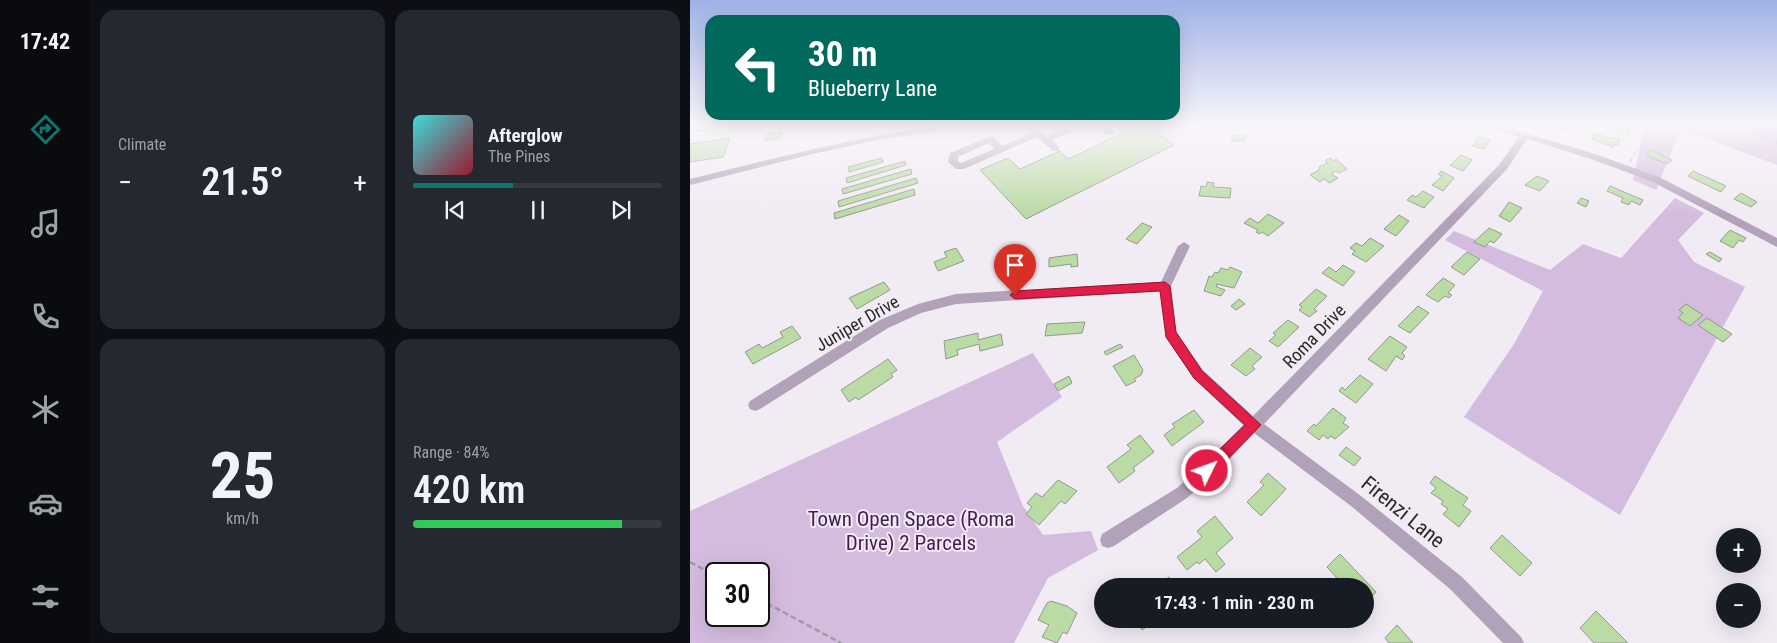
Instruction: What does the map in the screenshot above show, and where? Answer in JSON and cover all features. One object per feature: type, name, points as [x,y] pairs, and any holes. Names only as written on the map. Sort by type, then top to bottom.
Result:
[{"type":"street","points":[[690,182],[799,155]]},
{"type":"street","name":"Roma Drive","points":[[1108,540],[1182,493],[1254,425],[1503,167],[1511,155]]},
{"type":"street","points":[[1587,155],[1627,168],[1708,204],[1777,244]]},
{"type":"street","points":[[1165,286],[1184,246]]},
{"type":"street","name":"Firenzi Lane","points":[[1165,286],[1170,333],[1198,374],[1254,425],[1356,501],[1456,583],[1515,643]]},
{"type":"street","name":"Juniper Drive","points":[[755,405],[884,324],[918,309],[956,299],[1165,286]]},
{"type":"path","points":[[1627,168],[1635,155]]},
{"type":"path","points":[[690,562],[705,570]]},
{"type":"path","points":[[770,605],[840,643]]},
{"type":"green space","points":[[1638,155],[1670,155],[1656,190],[1633,180]]},
{"type":"green space","points":[[1750,155],[1777,155],[1777,165]]},
{"type":"green space","points":[[1675,198],[1704,213],[1678,240],[1694,262],[1745,287],[1620,515],[1464,417],[1514,344],[1543,291],[1445,240],[1454,231],[1550,270],[1583,244],[1621,258]]},
{"type":"green space","name":"Town Open Space (Roma Drive) 2 Parcels","points":[[1033,353],[1062,397],[997,442],[1023,506],[1043,535],[1091,531],[1098,550],[1048,578],[1014,643],[690,643],[690,511]]},
{"type":"building","points":[[690,155],[724,155],[723,157],[690,162]]},
{"type":"building","points":[[1051,155],[1064,155],[1068,159],[1076,155],[1154,155],[1026,219],[980,170],[1008,158],[1020,169]]},
{"type":"building","points":[[1461,155],[1472,160],[1463,171],[1450,165]]},
{"type":"building","points":[[1646,155],[1662,155],[1672,160],[1667,164]]},
{"type":"building","points":[[882,158],[883,162],[849,172],[848,167]]},
{"type":"building","points":[[1330,158],[1334,161],[1336,159],[1347,169],[1331,174],[1338,178],[1330,183],[1324,179],[1320,182],[1310,175],[1319,170],[1320,166],[1328,163],[1325,161]]},
{"type":"building","points":[[905,161],[906,165],[847,183],[846,178]]},
{"type":"building","points":[[911,169],[912,174],[843,194],[842,189]]},
{"type":"building","points":[[1441,171],[1454,178],[1443,191],[1432,185],[1442,176],[1438,174]]},
{"type":"building","points":[[1693,171],[1726,186],[1721,192],[1688,176]]},
{"type":"building","points":[[1537,176],[1549,181],[1540,191],[1525,185]]},
{"type":"building","points":[[916,178],[918,183],[839,207],[838,201]]},
{"type":"building","points":[[1207,182],[1214,183],[1213,187],[1231,188],[1230,198],[1199,196],[1201,186],[1206,187]]},
{"type":"building","points":[[1610,186],[1643,200],[1640,205],[1631,201],[1629,205],[1621,202],[1623,198],[1607,191]]},
{"type":"building","points":[[914,189],[915,195],[835,219],[834,213]]},
{"type":"building","points":[[1423,191],[1434,197],[1424,208],[1407,200],[1412,195],[1416,197]]},
{"type":"building","points":[[1741,193],[1757,202],[1751,207],[1734,199]]},
{"type":"building","points":[[1581,198],[1589,201],[1586,207],[1577,203]]},
{"type":"building","points":[[1509,202],[1522,208],[1510,222],[1499,216]]},
{"type":"building","points":[[1268,214],[1284,223],[1268,236],[1262,232],[1260,234],[1256,232],[1258,230],[1244,223],[1250,218],[1258,223]]},
{"type":"building","points":[[1399,215],[1409,221],[1396,236],[1384,229]]},
{"type":"building","points":[[1142,223],[1152,227],[1137,244],[1126,239]]},
{"type":"building","points":[[1489,228],[1502,234],[1494,243],[1490,241],[1485,247],[1474,242]]},
{"type":"building","points":[[1730,230],[1746,238],[1743,242],[1739,240],[1733,248],[1720,241]]},
{"type":"building","points":[[1370,238],[1384,246],[1366,262],[1352,254],[1355,251],[1350,248],[1356,243],[1362,246]]},
{"type":"building","points":[[956,248],[964,261],[938,271],[934,262],[947,257],[944,252]]},
{"type":"building","points":[[1467,252],[1480,259],[1464,275],[1451,267]]},
{"type":"building","points":[[1710,252],[1722,259],[1719,262],[1706,254]]},
{"type":"building","points":[[1077,254],[1078,266],[1071,267],[1071,264],[1049,267],[1049,258]]},
{"type":"building","points":[[1343,265],[1355,272],[1343,286],[1322,273],[1329,267],[1336,272]]},
{"type":"building","points":[[1230,267],[1242,272],[1234,288],[1216,284],[1217,287],[1225,290],[1221,296],[1204,291],[1209,276],[1212,277],[1215,272],[1218,273],[1221,268],[1228,270]]},
{"type":"building","points":[[1443,278],[1455,285],[1448,293],[1452,295],[1449,298],[1445,296],[1438,302],[1426,295]]},
{"type":"building","points":[[884,282],[890,290],[857,309],[849,298]]},
{"type":"building","points":[[1316,289],[1327,296],[1314,309],[1317,311],[1309,317],[1299,310],[1302,307],[1299,305]]},
{"type":"building","points":[[1239,299],[1245,304],[1236,310],[1231,306]]},
{"type":"building","points":[[1686,304],[1703,315],[1690,326],[1678,318],[1683,313],[1679,310]]},
{"type":"building","points":[[1418,306],[1429,313],[1410,333],[1398,326]]},
{"type":"building","points":[[1707,318],[1732,334],[1723,342],[1698,325]]},
{"type":"building","points":[[1288,320],[1299,327],[1278,347],[1269,341],[1276,335],[1273,333]]},
{"type":"building","points":[[1085,322],[1082,333],[1045,336],[1047,324]]},
{"type":"building","points":[[792,326],[801,338],[753,364],[745,352],[759,344],[762,348],[783,337],[780,332]]},
{"type":"building","points":[[978,333],[978,340],[1001,334],[1003,345],[980,351],[979,344],[957,350],[958,355],[946,359],[944,341]]},
{"type":"building","points":[[1390,336],[1407,347],[1402,353],[1405,356],[1402,360],[1396,356],[1386,371],[1368,359]]},
{"type":"building","points":[[1120,344],[1123,347],[1106,355],[1104,352]]},
{"type":"building","points":[[1250,348],[1262,357],[1252,366],[1255,369],[1246,376],[1231,365]]},
{"type":"building","points":[[1134,355],[1143,370],[1141,375],[1134,379],[1136,381],[1126,386],[1113,366]]},
{"type":"building","points":[[888,359],[897,370],[891,374],[893,377],[858,400],[856,397],[849,402],[841,390]]},
{"type":"building","points":[[1360,375],[1373,384],[1356,403],[1339,391],[1342,387],[1345,390]]},
{"type":"building","points":[[1069,376],[1072,383],[1058,391],[1054,384]]},
{"type":"building","points":[[1333,408],[1346,418],[1343,423],[1349,427],[1335,439],[1331,436],[1328,439],[1323,435],[1319,440],[1307,431],[1314,424],[1316,426]]},
{"type":"building","points":[[1194,410],[1204,422],[1172,446],[1164,435],[1175,427],[1172,424]]},
{"type":"building","points":[[1140,435],[1154,452],[1133,468],[1135,471],[1119,483],[1107,467],[1131,449],[1127,445]]},
{"type":"building","points":[[1346,447],[1361,458],[1354,466],[1339,455]]},
{"type":"building","points":[[1268,473],[1286,489],[1261,516],[1247,502],[1264,485],[1260,482]]},
{"type":"building","points":[[1435,476],[1468,498],[1463,505],[1471,511],[1459,527],[1443,514],[1448,509],[1441,504],[1443,501],[1431,493],[1436,488],[1430,483]]},
{"type":"building","points":[[1058,480],[1077,491],[1065,504],[1061,501],[1039,525],[1026,514],[1032,507],[1027,503],[1036,493],[1042,497]]},
{"type":"building","points":[[1215,516],[1233,538],[1216,553],[1225,564],[1216,572],[1205,559],[1199,564],[1197,562],[1187,570],[1177,557],[1202,537],[1197,531]]},
{"type":"building","points":[[1502,535],[1532,563],[1520,576],[1490,548]]},
{"type":"building","points":[[1340,554],[1363,578],[1337,578],[1327,567]]},
{"type":"building","points":[[1051,601],[1067,606],[1077,613],[1067,634],[1063,632],[1057,643],[1042,637],[1049,625],[1038,620],[1047,603]]},
{"type":"building","points":[[1596,611],[1628,643],[1594,643],[1580,628]]},
{"type":"building","points":[[1397,625],[1413,643],[1389,643],[1385,638]]},
{"type":"route","points":[[1015,295],[1165,286],[1170,333],[1198,374],[1254,425],[1207,471]]}]
